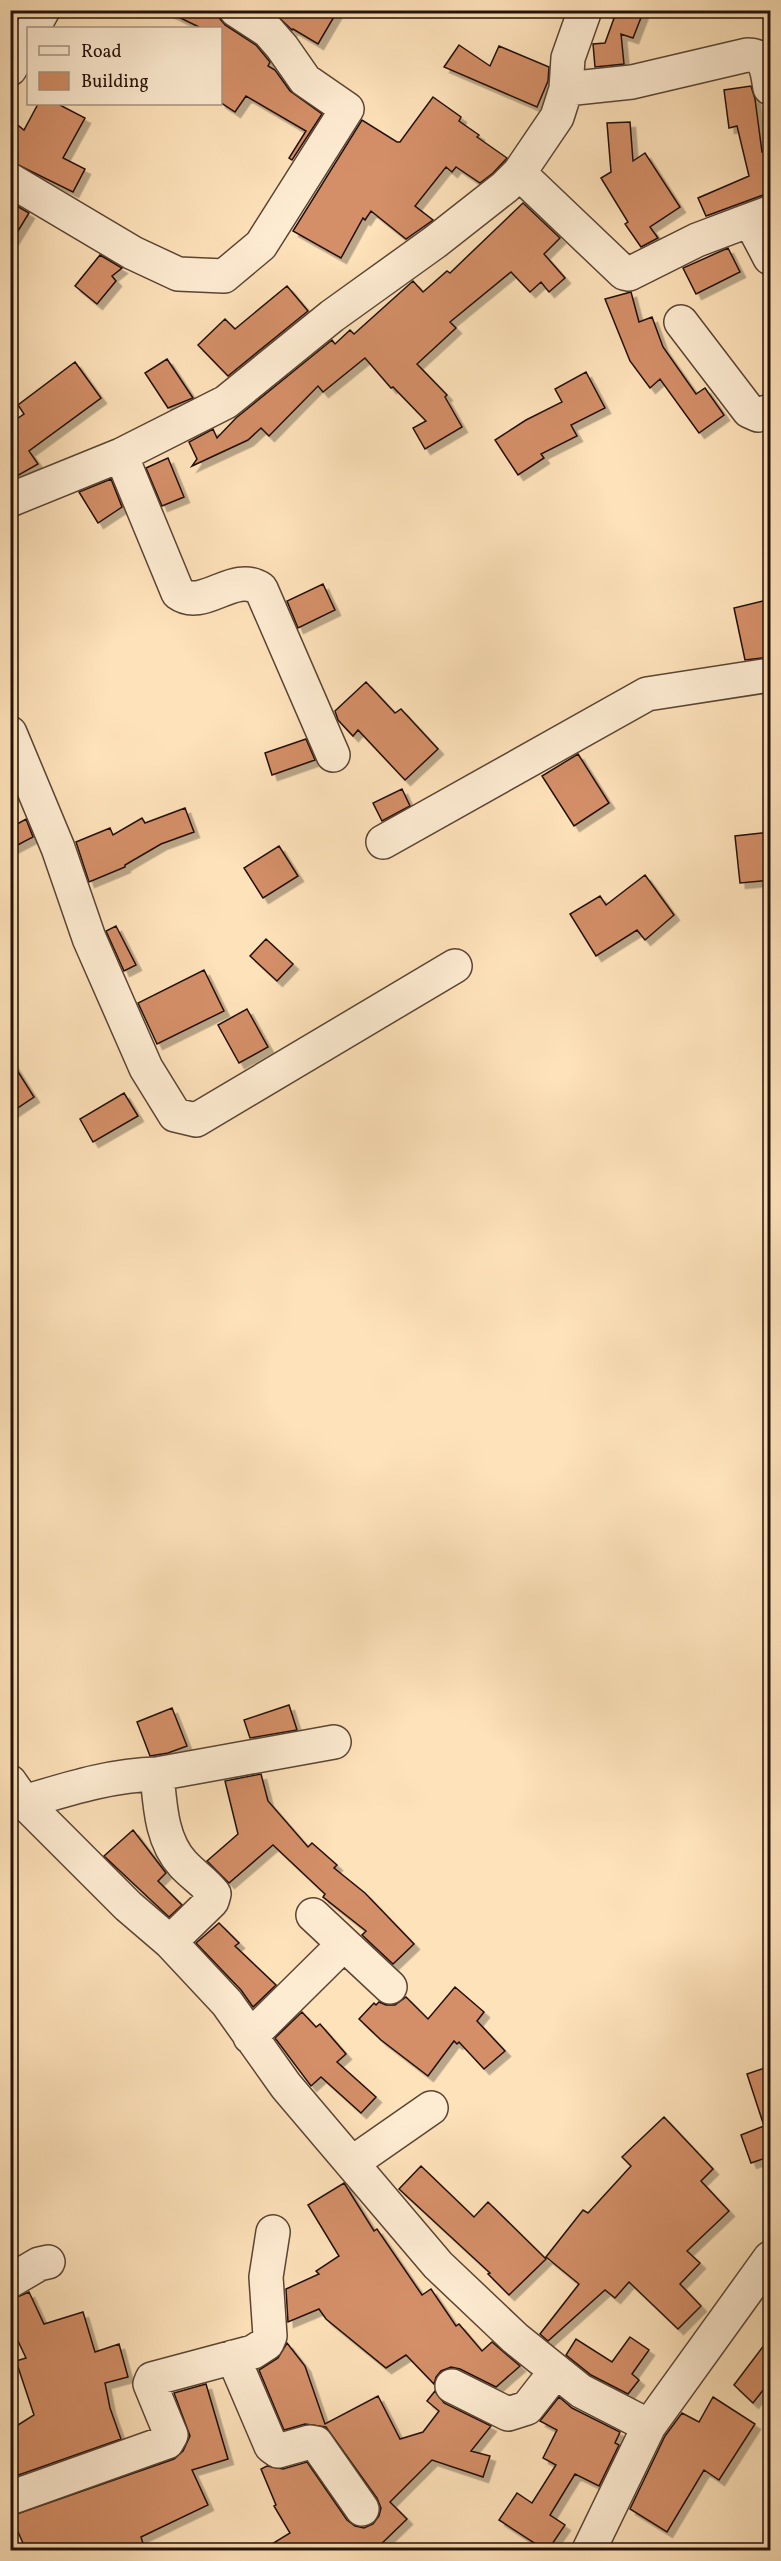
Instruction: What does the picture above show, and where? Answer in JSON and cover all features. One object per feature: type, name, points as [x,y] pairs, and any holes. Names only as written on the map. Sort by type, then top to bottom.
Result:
[{"type":"street","points":[[34,27],[43,10]]},
{"type":"street","points":[[10,180],[133,253],[178,274],[224,276],[261,245],[347,109],[305,80],[268,31],[236,10]]},
{"type":"street","points":[[10,500],[121,455],[226,402],[332,316],[435,242],[505,187],[519,173],[557,117],[566,89],[568,58],[585,10]]},
{"type":"street","points":[[10,69],[27,38]]},
{"type":"street","points":[[566,89],[632,82],[747,55],[759,56],[764,60],[771,88]]},
{"type":"street","points":[[519,173],[624,273],[629,274],[697,240],[760,216],[771,258]]},
{"type":"street","points":[[681,322],[749,411],[758,415],[771,411]]},
{"type":"street","points":[[121,455],[178,593],[187,599],[198,599],[241,583],[253,584],[261,589],[333,755]]},
{"type":"street","points":[[383,842],[647,694],[771,675]]},
{"type":"street","points":[[10,733],[19,778],[58,848],[94,949],[146,1068],[175,1115],[196,1120],[455,966]]},
{"type":"street","points":[[17,1792],[77,1786],[132,1774],[157,1774],[334,1742]]},
{"type":"street","points":[[157,1774],[160,1806],[171,1848],[183,1864],[208,1885],[214,1894],[212,1901],[170,1942]]},
{"type":"street","points":[[17,1792],[128,1906],[170,1942],[227,2003],[286,2086],[438,2265],[515,2338],[581,2391],[650,2426]]},
{"type":"street","points":[[313,1915],[390,1987]]},
{"type":"street","points":[[250,2037],[344,1944]]},
{"type":"street","points":[[352,2163],[430,2108]]},
{"type":"street","points":[[10,2498],[167,2442],[171,2435],[150,2384],[152,2379],[233,2357],[261,2348],[267,2343],[270,2336],[266,2277],[273,2232]]},
{"type":"street","points":[[589,2550],[650,2426],[771,2258]]},
{"type":"street","points":[[10,2281],[39,2264],[48,2262]]},
{"type":"street","points":[[233,2357],[271,2446],[278,2451],[310,2442],[316,2444],[362,2509]]},
{"type":"street","points":[[452,2386],[508,2414],[527,2408],[556,2371]]},
{"type":"building","points":[[164,10],[218,10],[220,19],[225,25],[256,45],[270,62],[268,66],[275,70],[290,91],[322,114],[292,160],[289,158],[306,131],[246,96],[235,112],[222,103],[222,27],[199,27]]},
{"type":"building","points":[[271,10],[338,10],[318,44],[292,30]]},
{"type":"building","points":[[617,10],[644,10],[633,38],[621,34],[624,64],[595,67],[593,44],[605,43]]},
{"type":"building","points":[[459,45],[490,66],[499,46],[549,67],[548,81],[537,107],[444,67]]},
{"type":"building","points":[[751,86],[755,99],[762,152],[771,150],[771,195],[763,195],[706,216],[698,198],[749,176],[737,126],[729,128],[724,90]]},
{"type":"building","points":[[433,97],[461,117],[459,121],[479,135],[477,137],[507,158],[493,173],[480,183],[456,167],[452,172],[446,167],[415,206],[433,220],[406,239],[371,211],[365,220],[363,218],[341,258],[293,231],[362,120],[400,142]]},
{"type":"building","points":[[37,105],[60,105],[85,118],[63,158],[85,169],[73,192],[10,161],[10,119],[24,130]]},
{"type":"building","points":[[630,122],[633,161],[645,153],[680,207],[650,227],[658,238],[641,247],[625,224],[628,222],[601,178],[611,172],[607,123]]},
{"type":"building","points":[[10,202],[29,213],[10,244]]},
{"type":"building","points":[[523,203],[560,238],[544,254],[565,278],[549,292],[541,282],[530,292],[511,272],[450,322],[456,328],[417,364],[447,395],[445,397],[462,427],[425,449],[413,428],[426,421],[393,387],[391,388],[365,358],[323,392],[318,386],[269,436],[261,428],[248,440],[192,466],[197,459],[189,442],[213,429],[217,438],[236,418],[332,340],[335,344],[350,330],[354,334],[413,281],[423,292],[447,271],[450,273]]},
{"type":"building","points":[[728,248],[740,272],[696,294],[683,268]]},
{"type":"building","points":[[100,255],[122,268],[112,276],[116,281],[97,304],[75,286]]},
{"type":"building","points":[[287,286],[308,311],[228,376],[198,345],[225,319],[235,329]]},
{"type":"building","points":[[631,292],[639,322],[652,317],[663,347],[696,394],[705,388],[724,415],[699,433],[660,379],[650,388],[630,361],[605,299]]},
{"type":"building","points":[[167,359],[193,398],[168,408],[145,373]]},
{"type":"building","points":[[75,362],[101,398],[29,451],[38,464],[10,480],[10,420],[12,422],[24,414],[18,405]]},
{"type":"building","points":[[586,372],[605,408],[571,425],[577,436],[541,454],[544,458],[518,475],[495,440],[526,420],[562,402],[555,389]]},
{"type":"building","points":[[168,458],[184,497],[162,506],[146,468]]},
{"type":"building","points":[[111,479],[122,507],[98,523],[79,492]]},
{"type":"building","points":[[323,584],[335,610],[298,628],[287,601]]},
{"type":"building","points":[[771,599],[771,657],[745,660],[734,608]]},
{"type":"building","points":[[366,682],[395,713],[401,709],[438,749],[405,780],[358,730],[353,736],[338,720],[335,711]]},
{"type":"building","points":[[306,739],[315,760],[272,775],[265,753]]},
{"type":"building","points":[[578,754],[609,803],[574,826],[542,776]]},
{"type":"building","points":[[402,789],[410,806],[382,821],[373,803]]},
{"type":"building","points":[[185,808],[194,832],[161,844],[125,867],[89,882],[76,842],[110,828],[113,835],[142,818],[145,823]]},
{"type":"building","points":[[26,819],[33,837],[10,849],[10,828]]},
{"type":"building","points":[[771,832],[771,880],[740,883],[735,836]]},
{"type":"building","points":[[279,846],[298,876],[263,898],[244,868]]},
{"type":"building","points":[[645,875],[674,915],[645,940],[637,930],[596,956],[570,914],[600,896],[606,905]]},
{"type":"building","points":[[116,926],[136,965],[124,971],[106,931]]},
{"type":"building","points":[[266,939],[293,964],[277,981],[250,956]]},
{"type":"building","points":[[204,970],[224,1011],[157,1044],[138,1003]]},
{"type":"building","points":[[247,1009],[268,1047],[239,1063],[218,1025]]},
{"type":"building","points":[[10,1059],[34,1097],[10,1113]]},
{"type":"building","points":[[124,1093],[138,1116],[93,1142],[80,1119]]},
{"type":"building","points":[[289,1705],[297,1730],[250,1738],[244,1720]]},
{"type":"building","points":[[172,1708],[187,1746],[168,1753],[150,1756],[137,1722]]},
{"type":"building","points":[[261,1774],[268,1801],[308,1847],[312,1843],[337,1865],[334,1868],[365,1893],[414,1944],[393,1964],[362,1935],[366,1931],[323,1897],[325,1894],[273,1845],[229,1883],[207,1861],[238,1834],[225,1781]]},
{"type":"building","points":[[133,1830],[166,1873],[158,1881],[182,1905],[169,1917],[104,1856]]},
{"type":"building","points":[[219,1923],[239,1943],[235,1946],[276,1985],[253,2007],[241,1990],[196,1943]]},
{"type":"building","points":[[455,1987],[484,2012],[477,2021],[505,2051],[484,2069],[459,2042],[457,2044],[454,2041],[428,2076],[381,2040],[359,2019],[374,2003],[376,2005],[379,2002],[395,2005],[406,1997],[428,2019]]},
{"type":"building","points":[[302,2012],[316,2027],[320,2024],[346,2054],[337,2062],[376,2097],[361,2113],[321,2077],[311,2086],[275,2038]]},
{"type":"building","points":[[771,2066],[771,2156],[751,2163],[741,2135],[764,2126],[747,2074]]},
{"type":"building","points":[[664,2117],[713,2169],[701,2181],[729,2211],[687,2251],[700,2263],[680,2284],[701,2306],[678,2329],[629,2282],[615,2298],[605,2290],[548,2341],[540,2334],[579,2284],[546,2257],[583,2210],[588,2213],[631,2166],[622,2157]]},
{"type":"building","points":[[421,2166],[474,2217],[488,2202],[546,2259],[509,2295],[488,2274],[490,2273],[399,2189]]},
{"type":"building","points":[[344,2183],[374,2231],[377,2229],[422,2295],[431,2289],[456,2326],[459,2324],[482,2351],[492,2342],[520,2366],[496,2387],[460,2369],[451,2367],[441,2371],[434,2384],[406,2355],[386,2368],[326,2319],[319,2309],[288,2322],[286,2289],[319,2274],[316,2271],[339,2256],[308,2205]]},
{"type":"building","points":[[29,2292],[44,2324],[83,2312],[95,2352],[119,2344],[128,2377],[105,2383],[110,2408],[121,2439],[10,2478],[10,2430],[34,2415],[16,2361],[26,2358],[10,2324],[10,2300]]},
{"type":"building","points":[[771,2336],[771,2380],[753,2403],[734,2385]]},
{"type":"building","points":[[630,2337],[649,2350],[632,2374],[639,2380],[628,2394],[591,2375],[566,2355],[576,2339],[612,2362]]},
{"type":"building","points":[[287,2343],[305,2366],[325,2424],[378,2396],[400,2439],[423,2432],[439,2411],[427,2401],[435,2391],[444,2403],[491,2426],[471,2451],[490,2456],[483,2477],[432,2460],[390,2502],[407,2519],[375,2550],[262,2550],[290,2533],[274,2506],[276,2505],[261,2469],[267,2466],[283,2469],[307,2462],[347,2520],[355,2526],[364,2528],[373,2524],[381,2508],[377,2498],[326,2427],[305,2424],[284,2430],[259,2370],[278,2358]]},
{"type":"building","points":[[206,2384],[228,2459],[192,2470],[208,2505],[141,2537],[145,2550],[26,2550],[11,2516],[174,2459],[183,2451],[190,2436],[174,2393]]},
{"type":"building","points":[[559,2397],[572,2408],[620,2432],[615,2443],[619,2445],[599,2486],[575,2474],[550,2515],[565,2525],[548,2550],[545,2550],[499,2520],[517,2493],[532,2503],[556,2465],[543,2458],[557,2430],[540,2421]]},
{"type":"building","points":[[713,2397],[755,2424],[719,2480],[704,2470],[667,2532],[630,2509],[665,2436],[682,2413],[699,2422]]}]
